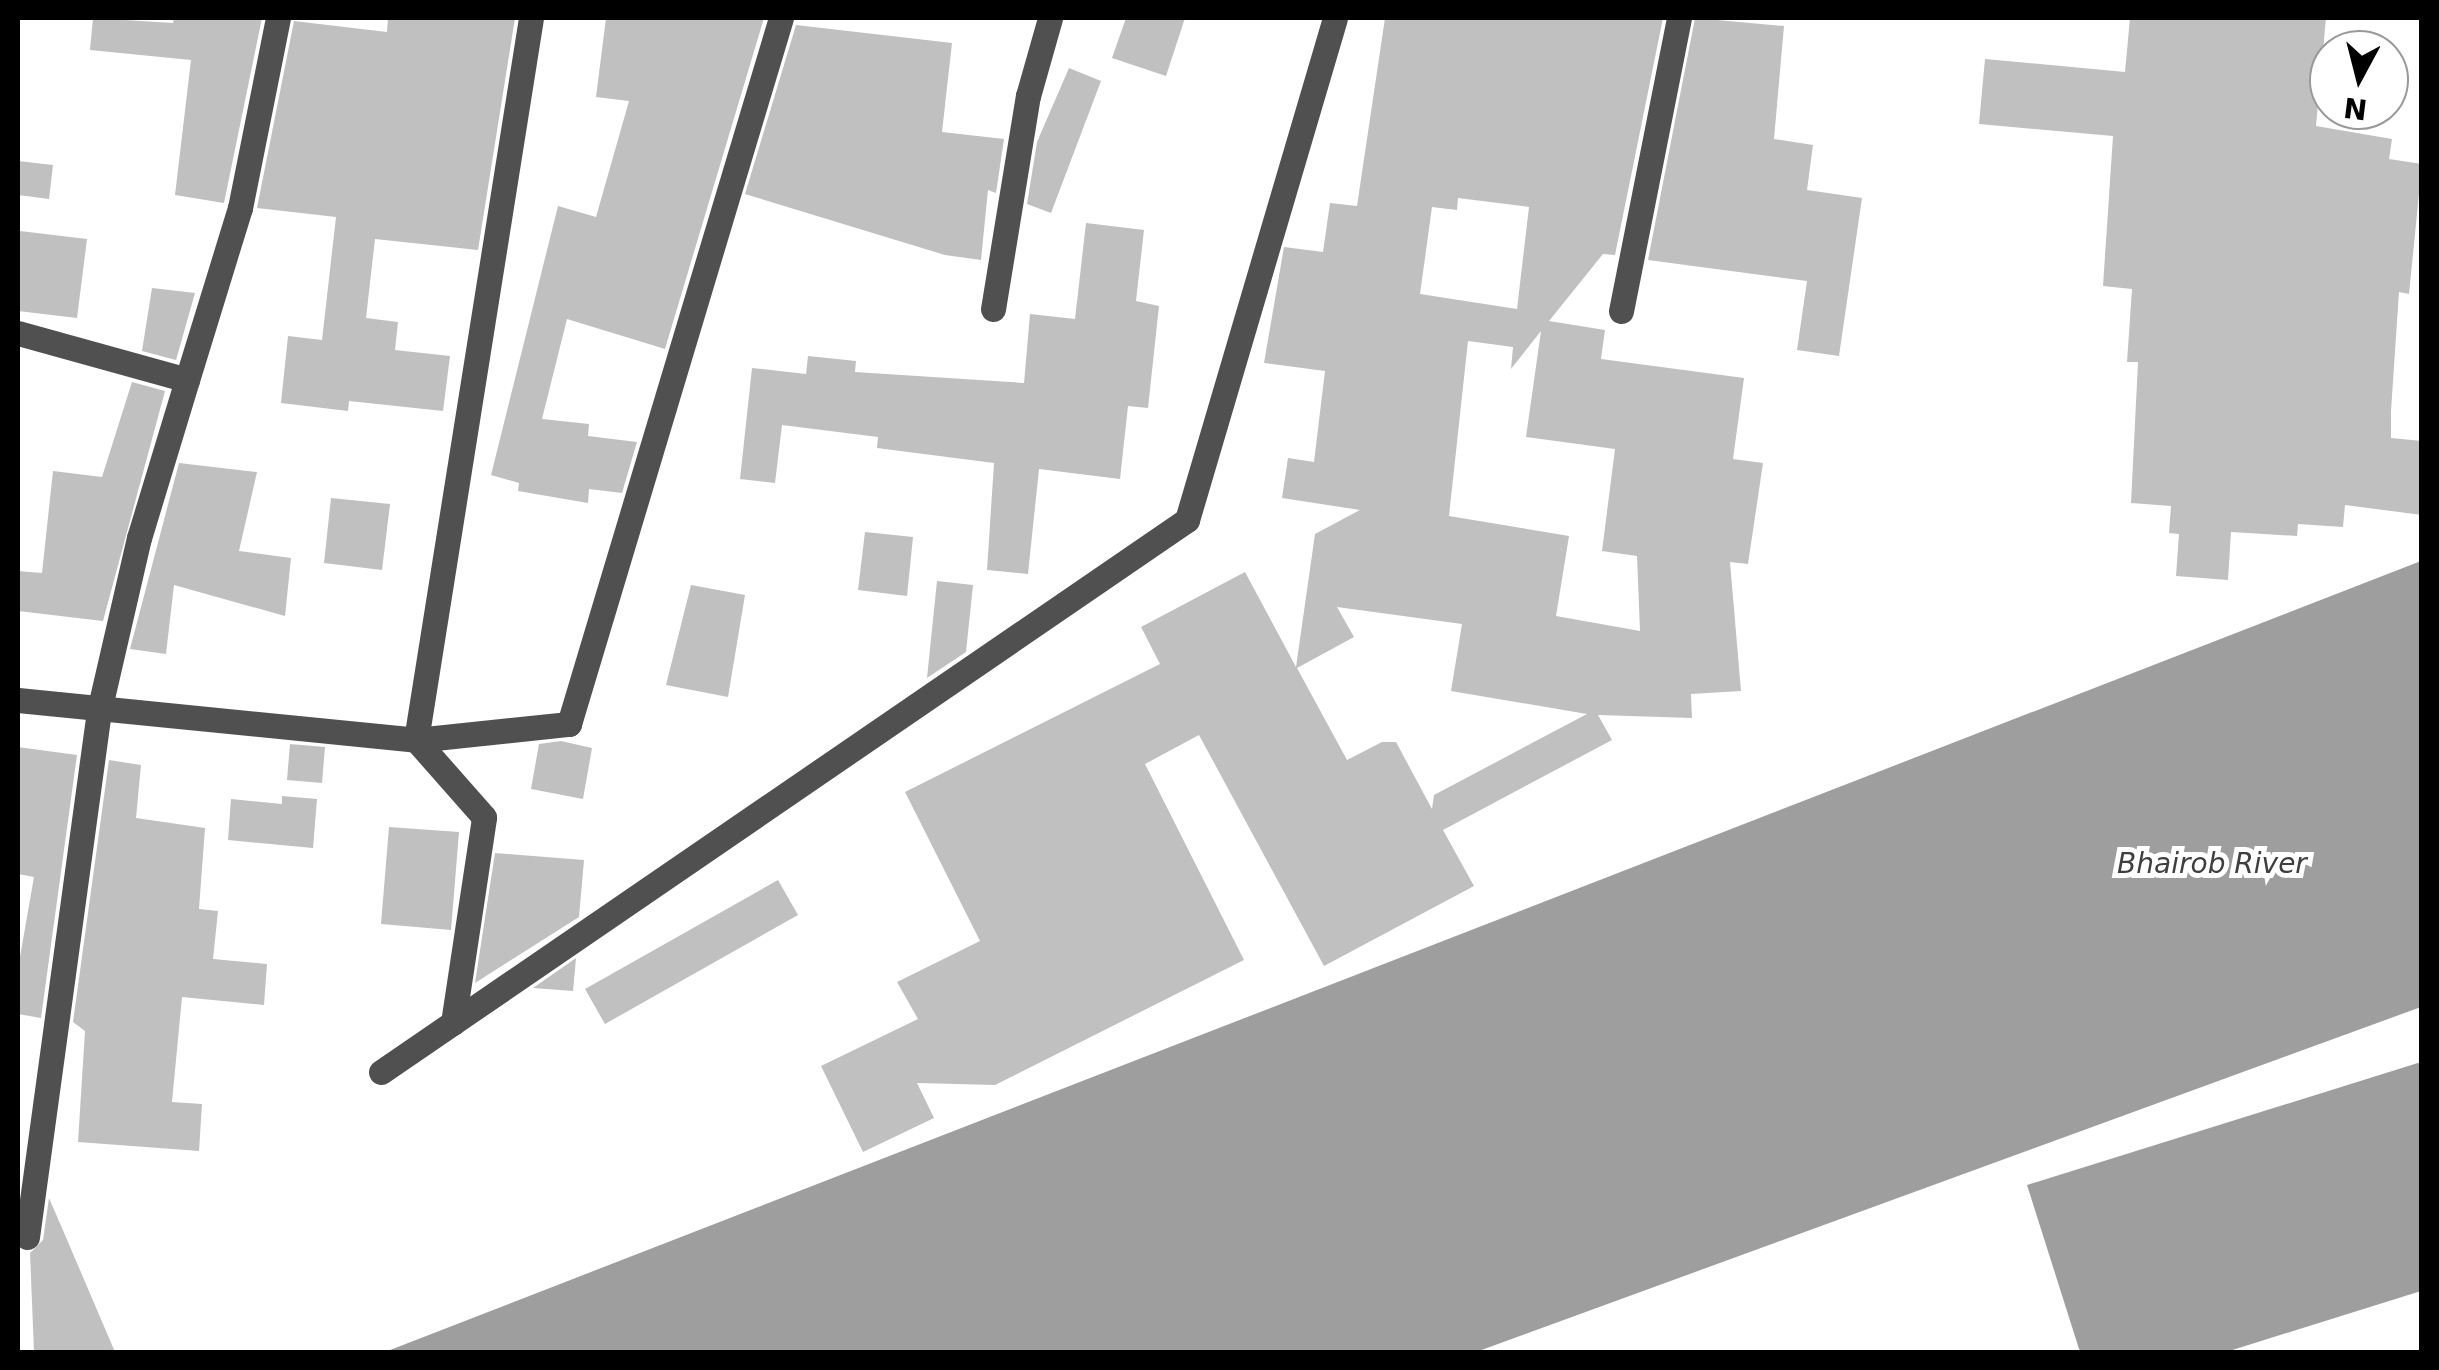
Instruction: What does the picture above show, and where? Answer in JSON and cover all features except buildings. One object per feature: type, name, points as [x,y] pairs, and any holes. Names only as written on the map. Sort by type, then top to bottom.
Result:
[{"type":"street","points":[[27,1237],[99,711],[139,538],[240,208],[278,18]]},
{"type":"street","points":[[416,740],[531,18]]},
{"type":"street","points":[[18,700],[416,740],[568,724],[780,18]]},
{"type":"street","points":[[993,309],[1028,96],[1050,18]]},
{"type":"street","points":[[380,1072],[1187,520],[1335,18]]},
{"type":"street","points":[[1620,311],[1679,18]]},
{"type":"street","points":[[18,333],[188,380]]},
{"type":"street","points":[[416,740],[484,818],[453,1022]]},
{"type":"water","name":"Bhairob River","points":[[2421,561],[2421,1007],[1476,1352],[385,1352]]},
{"type":"water","points":[[2421,1062],[2421,1291],[2226,1352],[2080,1352],[2027,1185]]}]
